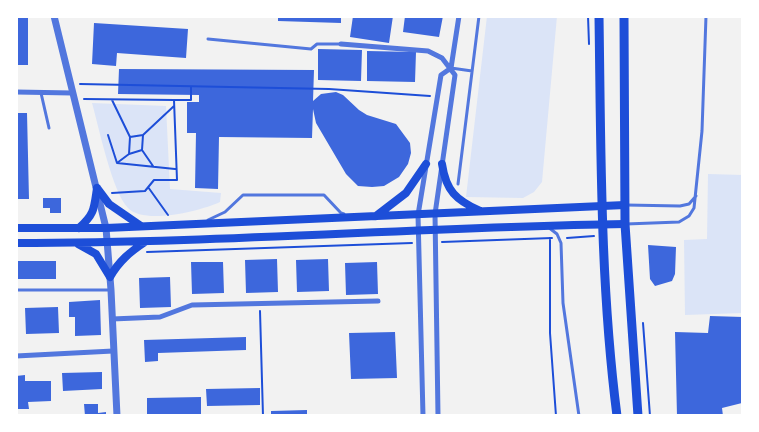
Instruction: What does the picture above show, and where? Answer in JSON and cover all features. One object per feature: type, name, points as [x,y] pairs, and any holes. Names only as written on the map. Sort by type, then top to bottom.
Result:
[{"type":"main road","points":[[599,16],[602,224],[609,354],[616,416]]},
{"type":"main road","points":[[624,16],[625,224],[638,416]]},
{"type":"main road","points":[[375,216],[406,193],[426,164]]},
{"type":"main road","points":[[442,164],[445,180],[451,191],[467,205],[482,212]]},
{"type":"main road","points":[[99,191],[109,204],[133,222],[143,226]]},
{"type":"main road","points":[[78,228],[90,218],[94,211],[99,191]]},
{"type":"main road","points":[[16,228],[106,228],[625,205]]},
{"type":"main road","points":[[16,243],[107,243],[417,230],[625,224]]},
{"type":"main road","points":[[110,277],[125,255],[146,241]]},
{"type":"main road","points":[[77,243],[96,254],[110,277]]},
{"type":"street","points":[[54,16],[73,96],[99,191],[106,228],[117,416]]},
{"type":"street","points":[[423,416],[418,215],[441,75],[451,68],[459,16]]},
{"type":"street","points":[[341,44],[428,50],[442,58],[455,75],[434,214],[438,416]]},
{"type":"street","points":[[16,92],[41,92],[73,96]]},
{"type":"street","points":[[112,319],[160,317],[192,305],[378,301]]},
{"type":"street","points":[[16,356],[113,350]]},
{"type":"lane","points":[[458,184],[479,16]]},
{"type":"lane","points":[[625,224],[679,222],[689,216],[694,208],[702,131],[706,16]]},
{"type":"lane","points":[[208,39],[311,49],[317,44],[341,44]]},
{"type":"lane","points":[[451,68],[472,71]]},
{"type":"lane","points":[[41,92],[49,128]]},
{"type":"lane","points":[[196,224],[224,212],[243,195],[324,195],[341,213],[352,217]]},
{"type":"lane","points":[[625,205],[680,206],[689,204],[696,196]]},
{"type":"lane","points":[[545,226],[554,231],[560,238],[563,303],[578,416]]},
{"type":"lane","points":[[16,290],[111,290]]},
{"type":"path","points":[[70,84],[329,89],[438,97]]},
{"type":"path","points":[[73,96],[112,99],[191,100],[191,87]]},
{"type":"path","points":[[112,99],[130,137],[129,154]]},
{"type":"path","points":[[99,191],[145,191],[154,180],[177,180],[174,100]]},
{"type":"path","points":[[130,137],[143,135],[174,106]]},
{"type":"path","points":[[143,135],[142,150],[153,166]]},
{"type":"path","points":[[108,136],[117,163]]},
{"type":"path","points":[[117,163],[129,154],[142,150]]},
{"type":"path","points":[[117,163],[176,169]]},
{"type":"path","points":[[148,186],[175,225]]},
{"type":"path","points":[[434,242],[597,236]]},
{"type":"path","points":[[550,238],[550,332],[556,416]]},
{"type":"path","points":[[146,252],[418,243]]},
{"type":"path","points":[[260,303],[263,416]]},
{"type":"shaded area","points":[[487,16],[557,16],[542,182],[534,192],[523,198],[466,197]]},
{"type":"shaded area","points":[[92,103],[166,106],[170,189],[221,193],[220,202],[187,212],[159,216],[146,216],[128,208],[122,200],[111,174]]},
{"type":"shaded area","points":[[708,174],[743,175],[743,313],[685,315],[684,240],[707,239]]},
{"type":"building","points":[[16,16],[28,16],[28,65],[16,65]]},
{"type":"building","points":[[278,16],[341,16],[341,23],[278,21]]},
{"type":"building","points":[[353,16],[393,16],[389,43],[350,37]]},
{"type":"building","points":[[405,16],[443,16],[439,37],[403,32]]},
{"type":"building","points":[[94,23],[188,29],[186,58],[117,53],[116,66],[92,64]]},
{"type":"building","points":[[318,49],[362,50],[361,81],[318,80]]},
{"type":"building","points":[[367,51],[416,52],[415,82],[367,81]]},
{"type":"building","points":[[119,69],[314,70],[313,101],[321,94],[336,92],[343,95],[367,115],[396,124],[410,143],[411,153],[408,164],[399,177],[384,186],[358,186],[346,174],[316,123],[313,109],[312,138],[219,137],[218,189],[195,188],[196,133],[187,133],[187,102],[199,102],[199,95],[118,94]]},
{"type":"building","points":[[16,113],[27,113],[29,199],[16,199]]},
{"type":"building","points":[[43,198],[61,198],[61,213],[50,213],[50,208],[43,208]]},
{"type":"building","points":[[648,245],[676,247],[675,274],[672,281],[655,286],[650,279]]},
{"type":"building","points":[[277,259],[278,292],[246,293],[245,260]]},
{"type":"building","points":[[328,259],[329,291],[297,292],[296,260]]},
{"type":"building","points":[[16,261],[56,261],[56,279],[16,279]]},
{"type":"building","points":[[191,262],[223,262],[224,293],[192,294]]},
{"type":"building","points":[[377,262],[378,294],[346,295],[345,263]]},
{"type":"building","points":[[170,277],[171,307],[140,308],[139,278]]},
{"type":"building","points":[[100,300],[101,335],[75,336],[75,317],[69,317],[69,302]]},
{"type":"building","points":[[58,307],[59,333],[26,334],[25,308]]},
{"type":"building","points":[[710,316],[743,317],[742,403],[722,408],[723,416],[677,416],[675,332],[708,333]]},
{"type":"building","points":[[395,332],[397,378],[351,379],[349,333]]},
{"type":"building","points":[[246,337],[246,350],[158,353],[158,361],[145,362],[144,340]]},
{"type":"building","points":[[102,372],[102,389],[63,391],[62,373]]},
{"type":"building","points":[[25,375],[25,381],[51,381],[51,401],[28,402],[29,409],[16,409],[16,376]]},
{"type":"building","points":[[260,388],[260,405],[207,406],[206,389]]},
{"type":"building","points":[[201,397],[201,414],[147,415],[147,398]]},
{"type":"building","points":[[84,404],[98,404],[98,413],[106,412],[106,416],[85,416]]},
{"type":"building","points":[[307,410],[307,416],[271,416],[271,411]]}]
